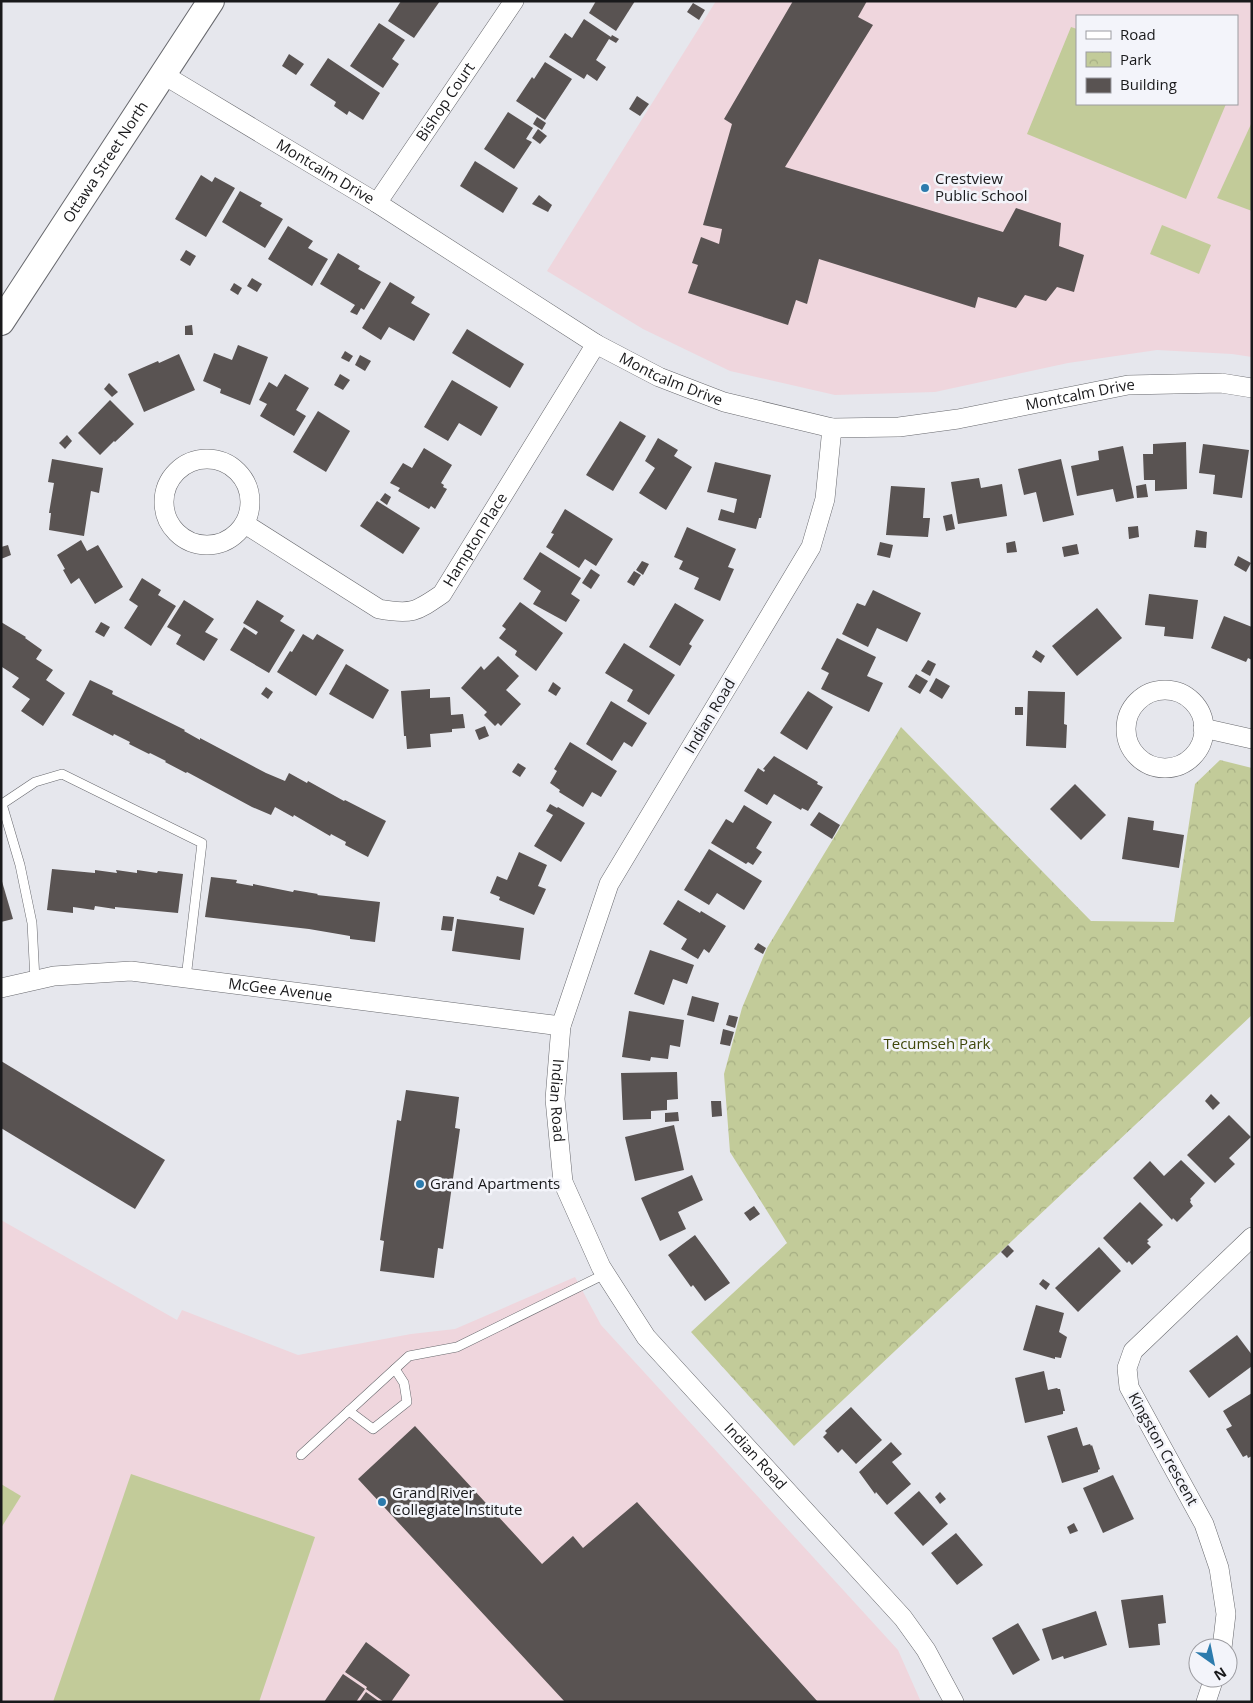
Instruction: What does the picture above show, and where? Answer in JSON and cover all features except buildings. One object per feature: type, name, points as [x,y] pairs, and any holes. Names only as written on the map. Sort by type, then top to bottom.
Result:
[{"type":"main road","name":"Ottawa Street North","points":[[1,322],[211,1]]},
{"type":"street","name":"Bishop Court","points":[[377,203],[514,1]]},
{"type":"street","name":"Montcalm Drive","points":[[164,75],[377,203],[596,344],[659,377],[724,402],[832,428],[899,427],[958,419],[1128,385],[1221,383],[1252,388]]},
{"type":"street","name":"Hampton Place","points":[[245,524],[379,609],[399,613],[419,609],[442,594],[596,344]]},
{"type":"street","name":"Indian Road","points":[[832,428],[824,499],[811,548],[609,884],[561,1026],[555,1099],[562,1182],[605,1274],[646,1337],[903,1618],[926,1650],[954,1702]]},
{"type":"street","points":[[214,458],[224,461],[237,470],[247,483],[251,498],[250,510],[245,524],[230,540],[222,543],[206,545],[185,539],[171,527],[163,506],[165,490],[174,473],[180,467],[194,460],[214,458]]},
{"type":"street","points":[[1164,690],[1187,697],[1197,707],[1203,721],[1203,728],[1204,735],[1199,749],[1190,759],[1178,766],[1166,768],[1153,766],[1141,760],[1130,748],[1126,735],[1126,720],[1132,708],[1139,700],[1151,693],[1164,690]]},
{"type":"street","points":[[1203,728],[1252,740]]},
{"type":"street","name":"McGee Avenue","points":[[1,988],[54,976],[131,971],[561,1026]]},
{"type":"street","name":"Kingston Crescent","points":[[1223,1638],[1226,1614],[1219,1568],[1204,1524],[1128,1388],[1127,1368],[1133,1351],[1252,1237]]},
{"type":"street","points":[[1206,1702],[1211,1688]]},
{"type":"lane","points":[[35,980],[32,923],[20,865],[2,804],[35,782],[62,774],[202,843],[186,978]]},
{"type":"lane","points":[[301,1455],[409,1356],[457,1347],[605,1274]]},
{"type":"lane","points":[[349,1411],[373,1429],[407,1402],[404,1383],[395,1369]]},
{"type":"shaded area","name":"Crestview Public School","points":[[716,1],[1252,1],[1252,357],[1232,354],[1157,350],[1068,363],[935,392],[835,395],[730,371],[643,329],[547,271]]},
{"type":"shaded area","name":"Grand River Collegiate Institute","points":[[1,1220],[177,1320],[182,1310],[298,1355],[411,1334],[455,1329],[575,1277],[601,1325],[898,1650],[921,1702],[1,1702]]},
{"type":"green space","points":[[1071,27],[1076,29],[1076,105],[1226,105],[1186,199],[1027,134]]},
{"type":"green space","points":[[1252,122],[1252,211],[1217,198]]},
{"type":"green space","points":[[1162,225],[1211,245],[1199,274],[1150,254]]},
{"type":"green space","name":"Tecumseh Park","points":[[901,727],[1091,921],[1174,922],[1195,784],[1220,760],[1252,768],[1252,1015],[794,1446],[691,1332],[787,1243],[730,1152],[724,1074],[742,1008],[767,948]]},
{"type":"green space","points":[[131,1474],[315,1537],[259,1702],[53,1702]]},
{"type":"green space","points":[[1,1484],[21,1496],[1,1528]]},
{"type":"place","name":"Crestview Public School","points":[[925,188]]},
{"type":"place","name":"Grand Apartments","points":[[420,1184]]},
{"type":"place","name":"Grand River Collegiate Institute","points":[[382,1502]]}]
